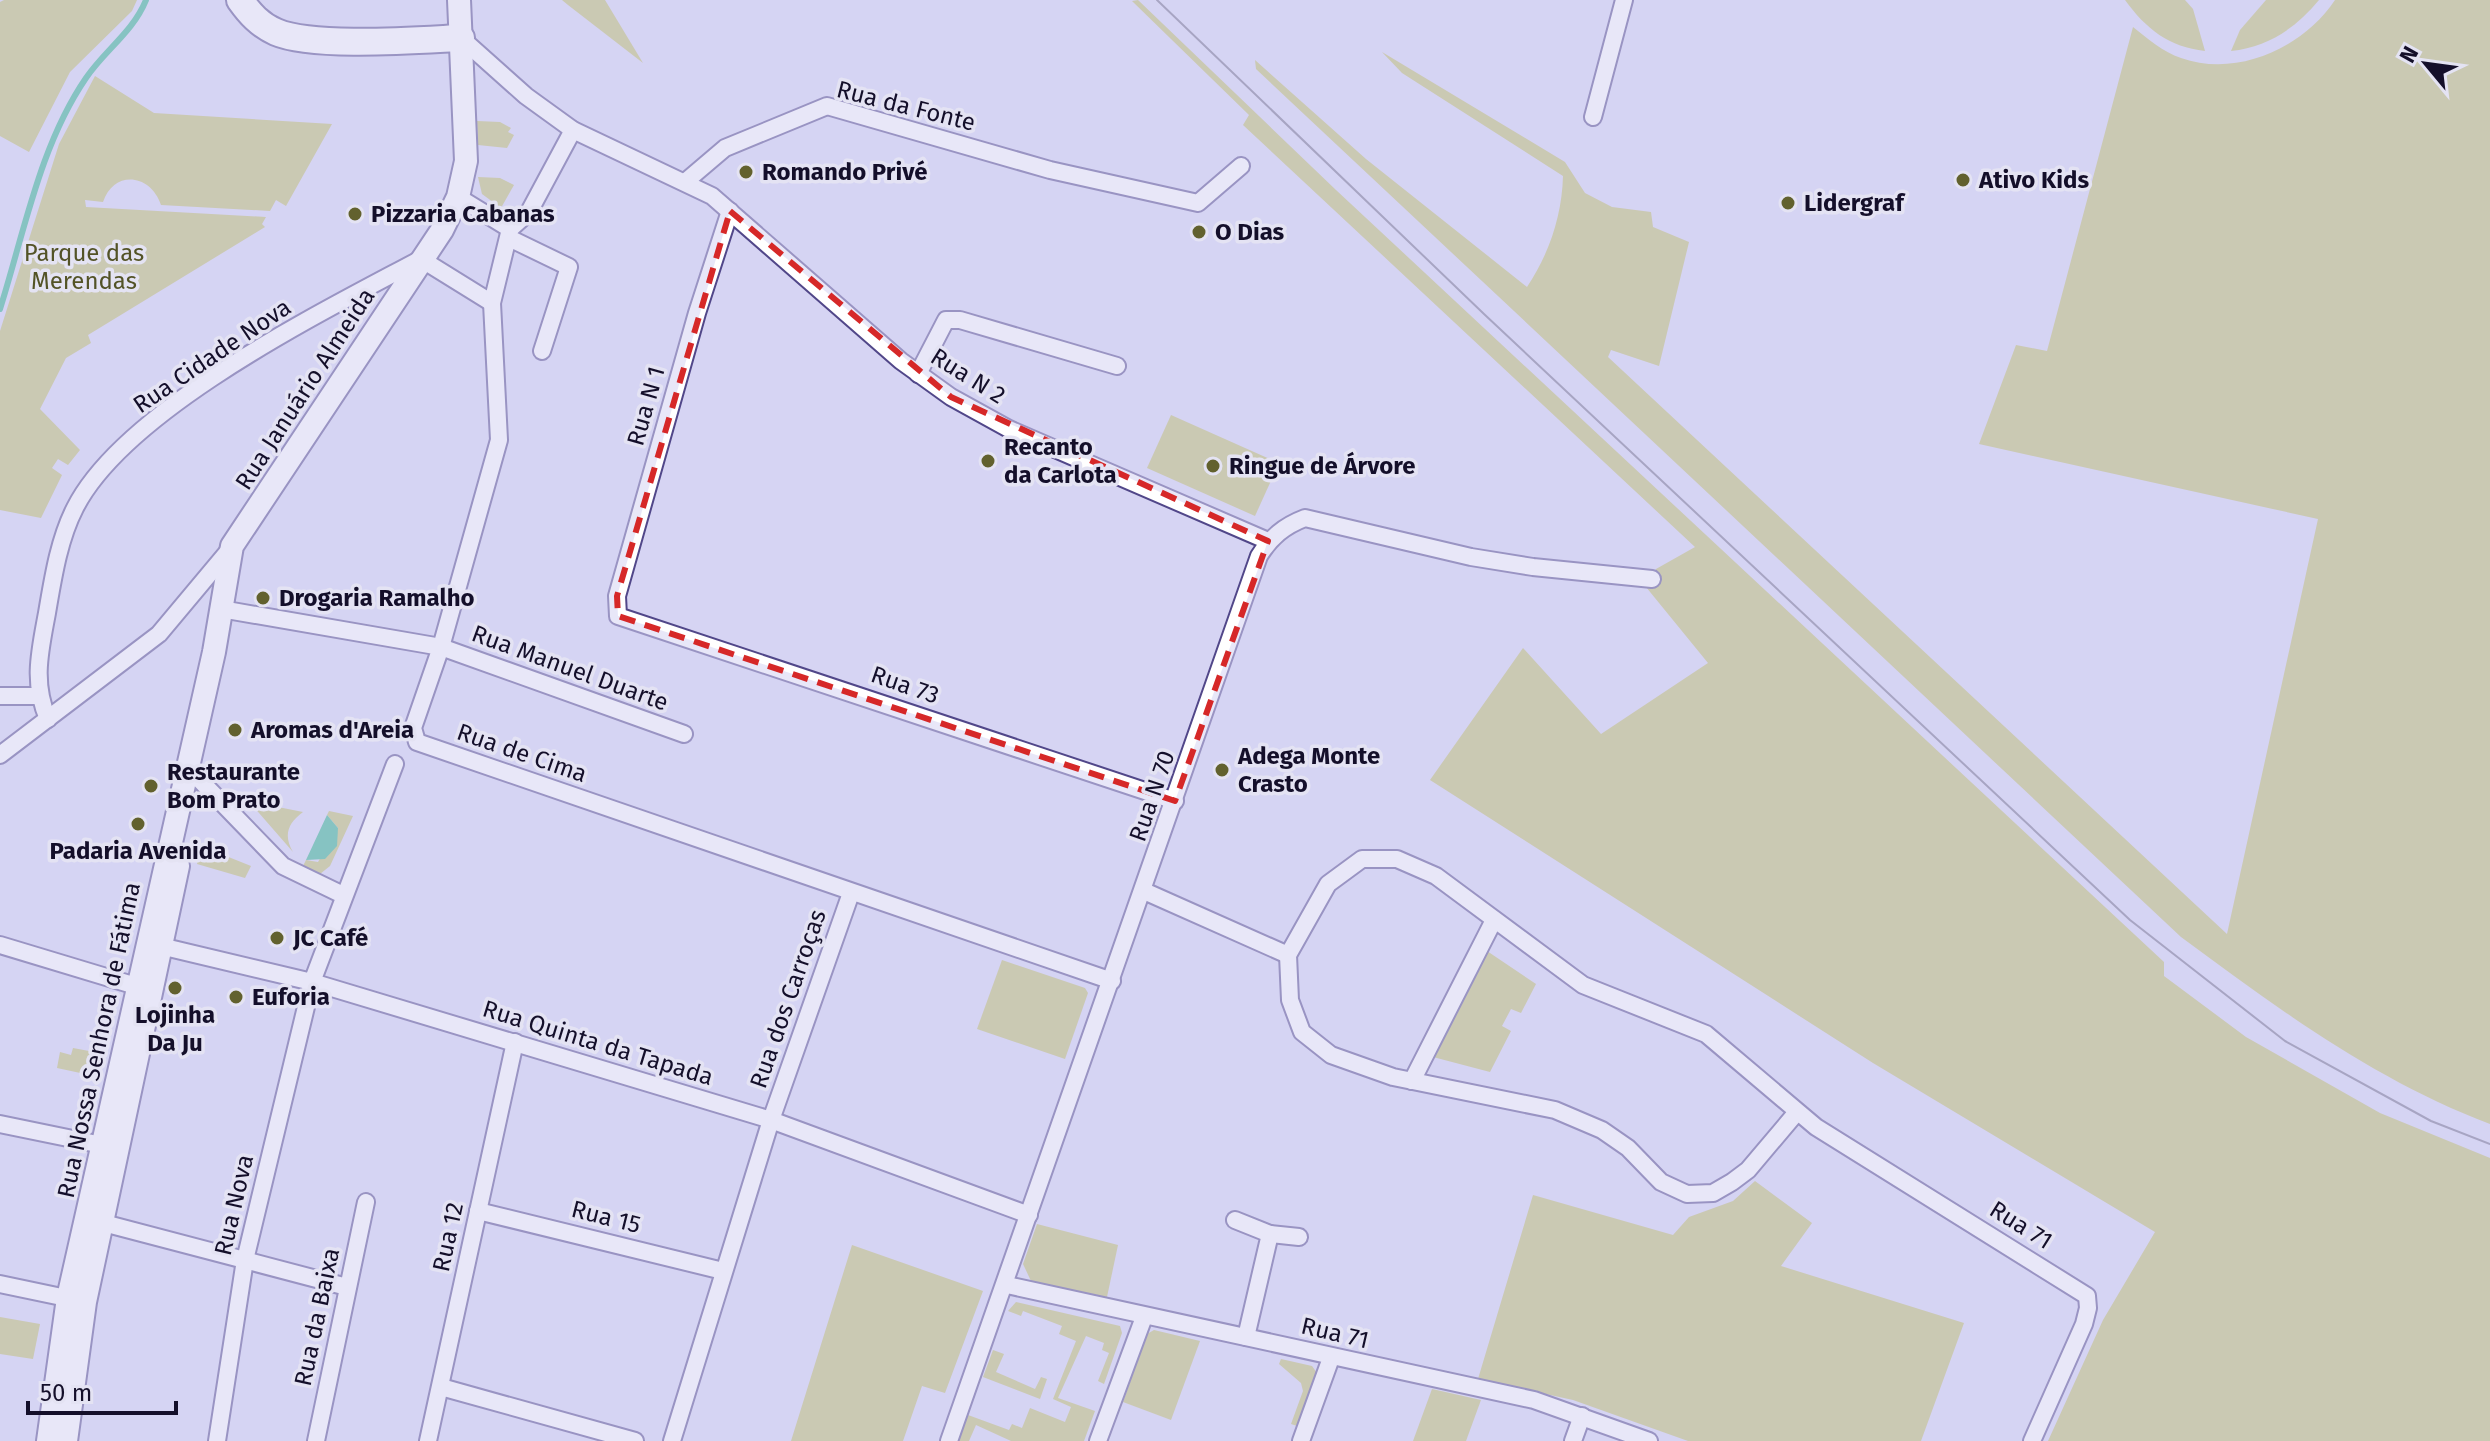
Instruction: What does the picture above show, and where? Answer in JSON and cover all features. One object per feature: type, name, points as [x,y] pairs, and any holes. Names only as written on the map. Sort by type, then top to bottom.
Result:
[{"type":"main road","points":[[240,0],[262,26],[279,34],[360,41],[461,38]]},
{"type":"street","name":"Rua Januário Almeida","points":[[232,546],[421,259],[458,197],[467,132],[459,0]]},
{"type":"street","points":[[1593,117],[1624,0]]},
{"type":"street","points":[[461,38],[526,96],[573,130],[685,182]]},
{"type":"street","name":"Rua da Fonte","points":[[685,182],[725,148],[827,106],[1050,170],[1198,203],[1241,166]]},
{"type":"street","name":"Rua de Cima","points":[[573,130],[529,212],[510,233],[492,303],[499,440],[441,647],[413,728],[417,742],[1112,981]]},
{"type":"street","name":"Rua N 2","points":[[685,182],[701,189],[730,211],[918,374],[951,397],[1009,429],[1268,541]]},
{"type":"street","points":[[458,197],[510,233],[569,267],[542,351]]},
{"type":"street","name":"Rua N 1","points":[[618,616],[617,596],[697,313],[730,211]]},
{"type":"street","points":[[421,259],[492,303]]},
{"type":"street","name":"Rua Cidade Nova","points":[[48,719],[38,696],[36,673],[53,574],[75,508],[103,467],[133,437],[193,393],[320,312],[421,259]]},
{"type":"street","points":[[918,374],[946,320],[960,320],[1117,366]]},
{"type":"street","points":[[1268,541],[1290,524],[1305,518],[1316,519],[1471,557],[1533,567],[1652,579]]},
{"type":"street","name":"Rua N 70","points":[[949,1441],[1007,1285],[1259,556],[1268,541]]},
{"type":"street","points":[[0,755],[159,634],[232,546]]},
{"type":"street","name":"Rua Nossa Senhora de Fátima","points":[[94,1221],[102,1145],[136,986],[154,944],[195,775],[232,546]]},
{"type":"street","name":"Rua Manuel Duarte","points":[[221,609],[441,647],[684,734]]},
{"type":"street","name":"Rua 73","points":[[618,616],[1175,801]]},
{"type":"street","name":"Rua Nossa Senhora de Fátima","points":[[48,1441],[214,652]]},
{"type":"street","points":[[0,696],[38,696]]},
{"type":"street","name":"Rua Nova","points":[[217,1441],[245,1260],[312,982],[395,764]]},
{"type":"street","points":[[195,775],[283,866],[343,895]]},
{"type":"street","name":"Rua 71","points":[[1288,955],[1328,884],[1362,859],[1379,856],[1397,859],[1436,876],[1583,985],[1706,1034],[1752,1070],[1797,1112],[2087,1296],[2084,1324],[2032,1441]]},
{"type":"street","points":[[1144,891],[1288,955],[1290,1000],[1302,1032],[1314,1045],[1360,1067],[1412,1081],[1536,1104],[1578,1119],[1628,1148],[1661,1182],[1687,1194],[1713,1193],[1732,1182],[1748,1170],[1797,1112]]},
{"type":"street","name":"Rua dos Carroças","points":[[771,1120],[851,893]]},
{"type":"street","points":[[1412,1081],[1494,920]]},
{"type":"street","name":"Rua Quinta da Tapada","points":[[154,944],[312,982],[771,1120],[1029,1215]]},
{"type":"street","points":[[0,945],[136,986]]},
{"type":"street","name":"Rua 12","points":[[428,1441],[515,1042]]},
{"type":"street","points":[[672,1441],[771,1120]]},
{"type":"street","points":[[0,1124],[102,1145]]},
{"type":"street","name":"Rua da Baixa","points":[[316,1441],[366,1202]]},
{"type":"street","name":"Rua 15","points":[[478,1211],[723,1271]]},
{"type":"street","points":[[1235,1220],[1270,1234],[1299,1237]]},
{"type":"street","points":[[94,1221],[347,1287]]},
{"type":"street","points":[[1246,1337],[1270,1234]]},
{"type":"street","points":[[0,1284],[77,1300]]},
{"type":"street","name":"Rua 71","points":[[1007,1285],[1534,1400],[1649,1441]]},
{"type":"street","name":"Rua Nossa Senhora de Fátima","points":[[66,1441],[77,1300]]},
{"type":"street","points":[[1098,1441],[1144,1317]]},
{"type":"street","points":[[1301,1441],[1331,1358]]},
{"type":"street","points":[[441,1387],[635,1441]]},
{"type":"street","points":[[1573,1441],[1582,1416]]},
{"type":"highlighted area","points":[[730,211],[951,397],[1268,541],[1175,801],[618,616],[617,596]]},
{"type":"green space","points":[[137,0],[132,11],[70,72],[29,152],[0,136],[0,2]]},
{"type":"green space","points":[[562,0],[605,0],[643,63],[568,5]]},
{"type":"green space","points":[[1138,0],[1336,190],[2164,962],[2164,976],[2246,1037],[2380,1113],[2490,1158],[2490,1441],[2048,1441],[2103,1320],[2155,1232],[1873,1063],[1430,780],[1523,648],[1601,734],[1708,663],[1646,587],[1656,569],[1695,547],[1243,125],[1249,115],[1132,1]]},
{"type":"green space","points":[[2125,0],[2185,0],[2193,9],[2205,51],[2180,45],[2159,35],[2141,20]]},
{"type":"green space","points":[[2266,0],[2319,0],[2301,19],[2280,34],[2257,45],[2231,51],[2240,30]]},
{"type":"green space","points":[[2335,0],[2490,0],[2490,1124],[2448,1107],[2368,1065],[2254,991],[2181,937],[1256,69],[1255,60],[1366,159],[1527,287],[1553,234],[1563,176],[1402,73],[1382,52],[1565,162],[1585,193],[1612,207],[1651,212],[1653,227],[1689,242],[1659,366],[1611,350],[1608,357],[2227,934],[2318,519],[1979,444],[2016,345],[2047,351],[2133,27],[2156,45],[2181,58],[2224,64],[2246,61],[2287,45],[2321,17]]},
{"type":"green space","name":"Parque das Merendas","points":[[95,76],[154,113],[332,124],[286,206],[276,200],[270,211],[161,205],[149,187],[132,180],[115,184],[103,202],[85,200],[86,207],[266,217],[262,224],[265,227],[88,335],[91,343],[66,358],[40,409],[80,450],[68,465],[58,459],[52,468],[62,475],[41,518],[0,510],[0,331],[59,144]]},
{"type":"green space","points":[[477,121],[500,122],[511,128],[508,132],[514,135],[507,148],[478,145]]},
{"type":"green space","points":[[478,177],[500,178],[514,185],[501,208],[482,194]]},
{"type":"green space","name":"Ringue de Árvore","points":[[1171,415],[1279,463],[1255,516],[1147,468]]},
{"type":"green space","points":[[253,802],[303,812],[289,830],[288,840],[293,852],[252,805]]},
{"type":"green space","points":[[329,811],[353,816],[330,866],[320,874],[303,866],[306,860],[318,862],[338,828],[327,815]]},
{"type":"green space","points":[[201,846],[251,866],[245,878],[197,864]]},
{"type":"green space","points":[[1487,951],[1536,984],[1521,1013],[1511,1009],[1502,1026],[1511,1031],[1490,1072],[1433,1057]]},
{"type":"green space","points":[[1002,960],[1085,988],[1088,993],[1065,1059],[977,1029]]},
{"type":"green space","points":[[106,1047],[99,1077],[57,1068],[60,1052],[71,1055],[73,1048],[89,1051]]},
{"type":"green space","points":[[1755,1181],[1812,1223],[1781,1266],[1964,1323],[1921,1441],[1688,1441],[1573,1400],[1478,1379],[1533,1195],[1673,1235],[1689,1217],[1733,1201]]},
{"type":"green space","points":[[1037,1224],[1118,1245],[1107,1297],[1031,1281],[1023,1264]]},
{"type":"green space","points":[[852,1245],[983,1291],[945,1393],[922,1386],[903,1441],[791,1441]]},
{"type":"green space","points":[[1016,1302],[1120,1326],[1122,1333],[1104,1384],[1098,1381],[1109,1353],[1102,1350],[1104,1343],[1086,1336],[1058,1398],[1095,1411],[1084,1441],[1011,1441],[976,1425],[969,1441],[958,1441],[968,1415],[1009,1430],[1012,1424],[1022,1428],[1030,1408],[1065,1422],[1071,1407],[1053,1399],[1076,1341],[1059,1334],[1062,1326],[1023,1311],[1021,1316],[1008,1311]]},
{"type":"green space","points":[[0,1317],[40,1324],[33,1359],[0,1354]]},
{"type":"green space","points":[[1154,1330],[1200,1341],[1171,1420],[1123,1402],[1147,1334]]},
{"type":"green space","points":[[993,1350],[1004,1354],[996,1372],[1035,1389],[1041,1377],[1047,1379],[1040,1399],[983,1377]]},
{"type":"green space","points":[[1281,1359],[1312,1366],[1317,1373],[1297,1426],[1291,1424],[1303,1391],[1301,1383],[1279,1364]]},
{"type":"green space","points":[[1432,1389],[1481,1400],[1466,1441],[1413,1441]]},
{"type":"shaded area","points":[[327,815],[338,828],[337,846],[325,859],[306,860]]},
{"type":"waterway","points":[[0,309],[45,160],[70,104],[86,78],[134,22],[146,0]]},
{"type":"tram line","points":[[1157,0],[1484,314],[2130,920],[2285,1041],[2431,1121],[2490,1144]]},
{"type":"place","name":"Romando Privé","points":[[746,172]]},
{"type":"place","name":"Ativo Kids","points":[[1963,180]]},
{"type":"place","name":"Lidergraf","points":[[1788,203]]},
{"type":"place","name":"Pizzaria Cabanas","points":[[355,214]]},
{"type":"place","name":"O Dias","points":[[1199,232]]},
{"type":"place","name":"Recanto da Carlota","points":[[988,461]]},
{"type":"place","name":"Ringue de Árvore","points":[[1213,466]]},
{"type":"place","name":"Drogaria Ramalho","points":[[263,598]]},
{"type":"place","name":"Aromas d'Areia","points":[[235,730]]},
{"type":"place","name":"Adega Monte Crasto","points":[[1222,770]]},
{"type":"place","name":"Restaurante Bom Prato","points":[[151,786]]},
{"type":"place","name":"Padaria Avenida","points":[[138,824]]},
{"type":"place","name":"JC Café","points":[[277,938]]},
{"type":"place","name":"Lojinha Da Ju","points":[[175,988]]},
{"type":"place","name":"Euforia","points":[[236,997]]}]
